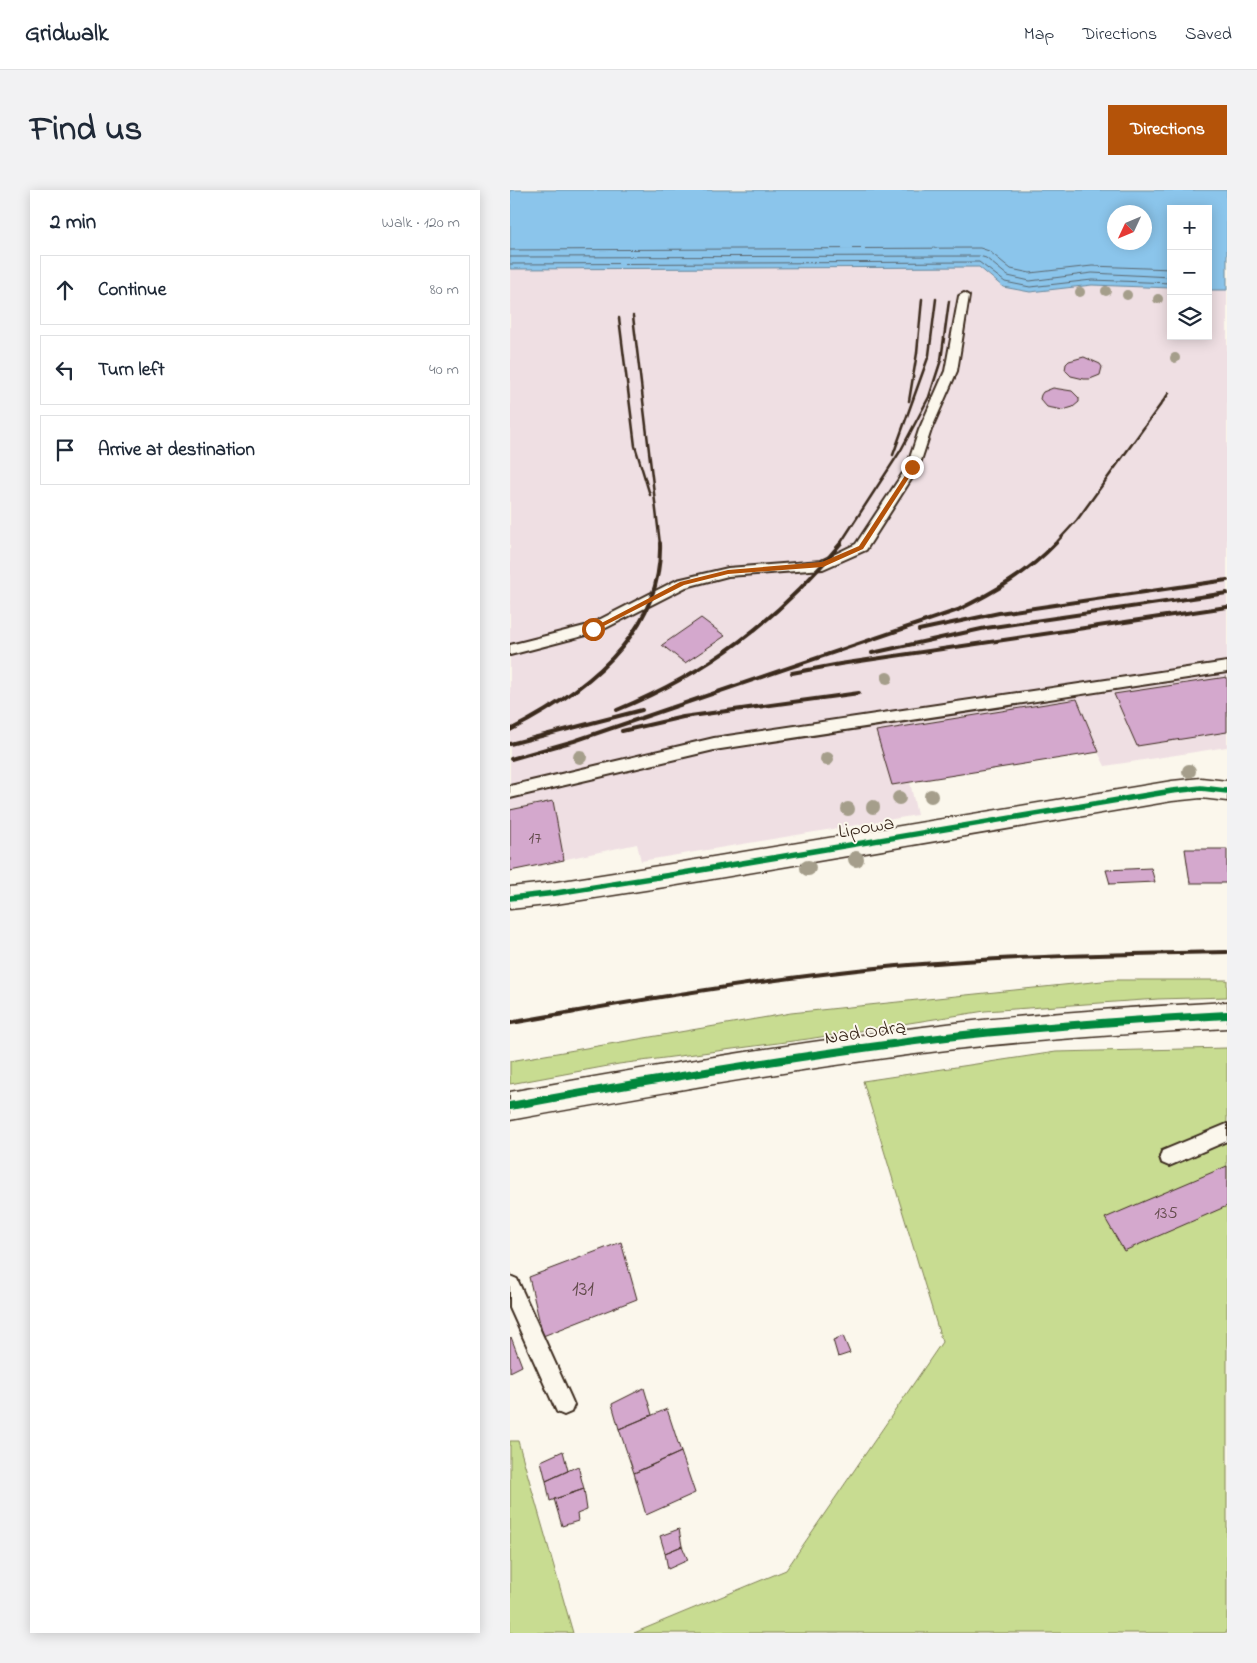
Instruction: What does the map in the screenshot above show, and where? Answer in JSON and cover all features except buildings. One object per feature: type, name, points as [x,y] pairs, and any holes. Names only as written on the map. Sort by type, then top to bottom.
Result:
[{"type":"street","name":"Lipowa","points":[[510,898],[556,893],[662,876],[1172,791],[1201,788],[1227,791]]},
{"type":"street","name":"Nad Odrą","points":[[510,1106],[780,1059],[902,1042],[1095,1022],[1227,1015]]},
{"type":"lane","points":[[510,650],[593,629],[682,583],[728,572],[823,564],[861,547],[912,467],[925,430],[951,371],[964,296]]},
{"type":"lane","points":[[510,792],[714,744],[1227,667]]},
{"type":"lane","points":[[1169,1157],[1227,1132]]},
{"type":"lane","points":[[510,1286],[564,1405]]},
{"type":"shaded area","points":[[979,267],[1003,287],[1029,292],[1092,285],[1167,288],[1167,340],[1212,340],[1212,290],[1227,290],[1227,747],[1105,766],[1098,752],[910,782],[917,815],[641,861],[637,844],[510,871],[510,269]]},
{"type":"green space","points":[[1112,980],[1227,980],[1227,997],[1158,999],[985,1011],[808,1039],[619,1064],[510,1084],[510,1061],[791,1013]]},
{"type":"green space","points":[[1227,1048],[1227,1633],[634,1633],[786,1570],[942,1342],[863,1081],[1056,1052]]},
{"type":"green space","points":[[510,1441],[518,1441],[573,1633],[510,1633]]},
{"type":"water","points":[[510,190],[1227,190],[1227,290],[1212,290],[1212,205],[1167,205],[1167,288],[1092,285],[1030,292],[1003,287],[979,267],[510,269]]},
{"type":"railway","points":[[909,401],[917,353],[922,299]]},
{"type":"railway","points":[[893,455],[929,355],[936,299]]},
{"type":"railway","points":[[840,544],[901,450],[929,397],[941,360],[949,301]]},
{"type":"railway","points":[[633,316],[660,544]]},
{"type":"railway","points":[[619,318],[635,446],[650,495]]},
{"type":"railway","points":[[1055,544],[1077,520],[1169,393]]},
{"type":"railway","points":[[617,710],[682,679],[740,641],[767,620],[792,596],[841,543]]},
{"type":"railway","points":[[510,730],[565,698],[614,657],[633,632],[648,605],[657,576],[660,544]]},
{"type":"railway","points":[[511,759],[574,741],[958,610],[1022,573],[1055,544]]},
{"type":"railway","points":[[919,630],[999,613],[1227,580]]},
{"type":"railway","points":[[872,653],[986,628],[1227,593]]},
{"type":"railway","points":[[792,673],[840,664],[1227,607]]},
{"type":"railway","points":[[622,731],[683,717],[859,693]]},
{"type":"railway","points":[[510,744],[642,710]]},
{"type":"railway","points":[[567,1013],[737,985],[909,965],[1028,957],[1227,952]]},
{"type":"railway","points":[[510,1023],[574,1012]]},
{"type":"cycle path","points":[[510,898],[556,893],[671,875],[1172,791],[1201,788],[1227,791]]},
{"type":"cycle path","points":[[510,1106],[688,1074],[867,1047],[1046,1027],[1227,1015]]},
{"type":"route","points":[[593,629],[682,583],[728,572],[823,564],[861,547],[912,467]]}]
